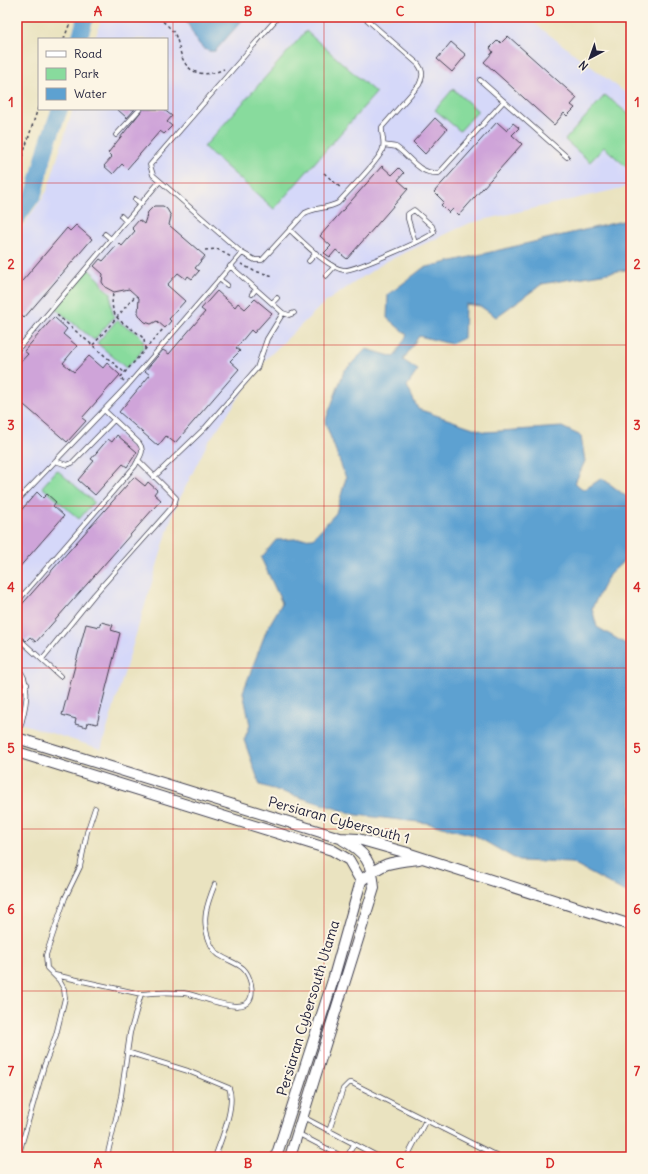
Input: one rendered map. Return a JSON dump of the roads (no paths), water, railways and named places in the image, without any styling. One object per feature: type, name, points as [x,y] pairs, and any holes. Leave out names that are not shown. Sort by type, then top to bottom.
[{"type":"street","name":"Persiaran Cybersouth 1","points":[[17,738],[340,838],[358,839],[404,852],[631,924]]},
{"type":"street","name":"Persiaran Cybersouth 1","points":[[17,752],[332,850],[349,860],[361,881]]},
{"type":"street","points":[[340,838],[356,847],[366,858],[373,871]]},
{"type":"street","points":[[361,881],[373,871],[388,862],[421,858]]},
{"type":"street","name":"Persiaran Cybersouth Utama","points":[[290,1157],[374,888],[373,871]]},
{"type":"street","name":"Persiaran Cybersouth Utama","points":[[276,1157],[332,980],[361,881]]},
{"type":"lane","points":[[278,17],[187,117],[150,165],[153,175],[242,252],[255,260],[262,260],[305,213],[313,208],[329,208],[338,203],[379,156],[384,145],[381,132],[382,127],[419,85],[423,77],[423,70],[418,64],[364,17]]},
{"type":"lane","points":[[480,80],[567,157]]},
{"type":"lane","points":[[384,145],[395,147],[422,170],[430,174],[439,173],[504,101]]},
{"type":"lane","points":[[116,135],[139,110]]},
{"type":"lane","points":[[17,350],[160,181]]},
{"type":"lane","points":[[135,199],[141,204]]},
{"type":"lane","points":[[290,230],[334,267],[344,270],[355,269],[415,243],[434,232],[432,226],[414,210],[408,214],[408,219],[415,243]]},
{"type":"lane","points":[[121,216],[126,221]]},
{"type":"lane","points":[[105,234],[111,239]]},
{"type":"lane","points":[[17,501],[128,385],[242,252]]},
{"type":"lane","points":[[309,261],[316,252]]},
{"type":"lane","points":[[230,266],[283,313],[289,315],[294,313]]},
{"type":"lane","points":[[326,276],[334,267]]},
{"type":"lane","points":[[220,279],[227,285]]},
{"type":"lane","points":[[252,294],[256,289]]},
{"type":"lane","points":[[272,303],[277,298]]},
{"type":"lane","points":[[154,477],[205,428],[257,368],[267,339],[283,313]]},
{"type":"lane","points":[[17,602],[135,466],[143,453],[142,447],[104,410]]},
{"type":"lane","points":[[55,461],[67,465],[72,463],[114,420]]},
{"type":"lane","points":[[42,659],[94,595],[174,505],[176,498],[138,460]]},
{"type":"lane","points":[[17,637],[60,676]]},
{"type":"lane","points":[[17,667],[26,678],[27,684],[23,715],[17,738]]},
{"type":"lane","points":[[17,695],[27,684]]},
{"type":"lane","points":[[18,1157],[44,1066],[56,1035],[63,1008],[64,989],[47,968],[46,955],[65,898],[80,867],[87,832],[95,808]]},
{"type":"lane","points":[[53,974],[141,994],[158,992],[186,994],[237,1007],[244,1005],[252,994],[248,972],[242,966],[213,950],[206,934],[204,916],[215,884]]},
{"type":"lane","points":[[106,1157],[121,1096],[130,1033],[141,994]]},
{"type":"lane","points":[[127,1052],[188,1071],[229,1088],[232,1094],[229,1111],[215,1157]]},
{"type":"lane","points":[[329,1131],[343,1089],[349,1083],[356,1084],[499,1157]]},
{"type":"lane","points":[[303,1117],[379,1157]]},
{"type":"lane","points":[[407,1157],[426,1120]]},
{"type":"lane","points":[[298,1133],[342,1157]]},
{"type":"lane","points":[[347,1157],[354,1144]]},
{"type":"water","points":[[183,17],[245,17],[215,51],[209,51],[204,49],[196,40]]},
{"type":"water","points":[[631,219],[631,269],[542,284],[496,317],[480,306],[465,304],[464,338],[451,344],[419,336],[403,360],[418,370],[407,386],[418,409],[485,432],[562,427],[581,436],[585,461],[575,483],[584,490],[602,478],[631,500],[631,554],[609,575],[592,608],[597,627],[631,647],[631,895],[571,863],[519,861],[474,835],[427,823],[357,815],[260,785],[244,740],[250,725],[243,692],[267,629],[282,603],[261,558],[276,540],[313,538],[336,513],[346,478],[325,422],[344,371],[366,349],[394,357],[407,335],[387,318],[388,295],[423,268]]},
{"type":"waterway","points":[[79,38],[86,17]]},
{"type":"waterway","points":[[17,218],[34,194],[47,145],[60,110]]}]
